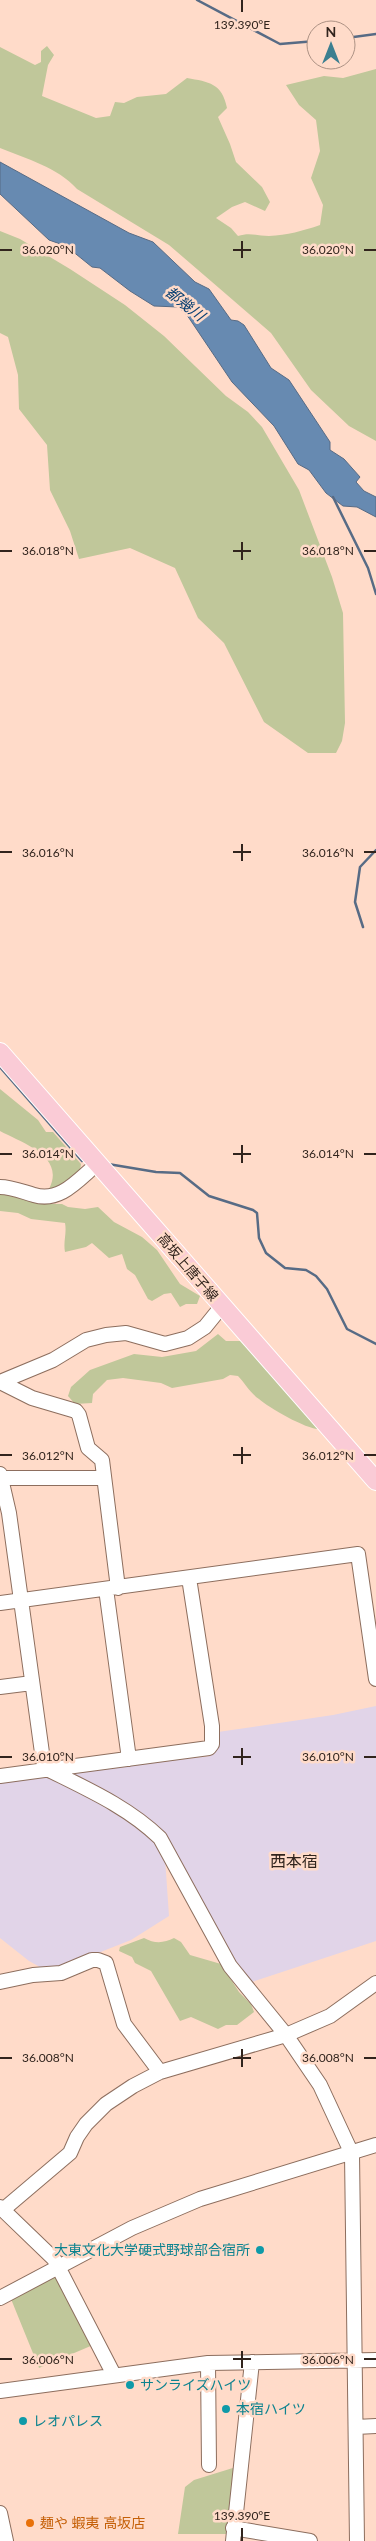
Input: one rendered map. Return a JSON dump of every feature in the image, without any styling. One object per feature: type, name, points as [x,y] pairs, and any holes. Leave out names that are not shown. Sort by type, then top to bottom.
[{"type":"main road","name":"高坂上唐子線","points":[[0,1052],[376,1481]]},
{"type":"street","points":[[0,1187],[11,1188],[43,1198],[53,1197],[63,1193],[97,1164]]},
{"type":"street","points":[[0,1382],[53,1360],[86,1340],[106,1335],[126,1333],[165,1344],[188,1338],[205,1328],[222,1306]]},
{"type":"street","points":[[0,1382],[32,1398],[76,1410],[84,1427],[88,1448],[102,1460],[112,1588],[129,1759]]},
{"type":"street","points":[[103,1478],[1,1476],[4,1514],[20,1600],[43,1760],[47,1770],[106,1798],[147,1825],[160,1838],[230,1966],[286,2036],[320,2085],[352,2154],[357,2541]]},
{"type":"street","points":[[0,1603],[189,1578],[264,1565],[358,1554],[376,1679]]},
{"type":"street","points":[[0,1776],[209,1748],[212,1744],[189,1578]]},
{"type":"street","points":[[0,1687],[32,1683]]},
{"type":"street","points":[[0,1982],[33,1975],[61,1973],[92,1960],[103,1961],[106,1963],[124,2024],[160,2072]]},
{"type":"street","points":[[114,2375],[54,2258],[2,2208],[70,2153],[77,2137],[86,2124],[106,2104],[160,2072],[286,2036],[330,2016],[376,1983]]},
{"type":"street","points":[[0,2298],[132,2228],[200,2199],[352,2154],[376,2145]]},
{"type":"street","points":[[0,2391],[208,2363],[376,2360]]},
{"type":"street","points":[[252,2362],[233,2535],[310,2541]]},
{"type":"street","points":[[208,2363],[209,2465]]},
{"type":"street","points":[[356,2426],[376,2426]]},
{"type":"street","points":[[0,2513],[6,2541]]},
{"type":"shaded area","points":[[376,1706],[376,1941],[252,1982],[239,1970],[169,1841],[69,1773],[210,1756],[214,1751],[218,1732],[333,1715]]},
{"type":"shaded area","points":[[47,1775],[116,1811],[153,1839],[165,1858],[169,1916],[131,1940],[60,1968],[40,1967],[29,1961],[0,1938],[0,1781]]},
{"type":"green space","points":[[47,46],[54,55],[48,65],[42,96],[96,118],[110,116],[115,102],[124,103],[137,97],[166,94],[187,78],[208,83],[218,89],[222,93],[227,108],[218,117],[236,162],[262,187],[270,202],[265,211],[245,202],[232,207],[216,218],[231,228],[238,236],[246,234],[282,235],[320,225],[323,205],[311,178],[320,151],[316,120],[299,105],[286,85],[324,76],[343,78],[376,69],[376,441],[349,426],[311,390],[271,333],[169,245],[77,189],[51,169],[0,148],[0,47],[35,65],[41,62],[41,51]]},
{"type":"green space","points":[[0,231],[20,239],[125,305],[164,336],[226,396],[248,412],[262,427],[299,490],[332,577],[343,613],[345,723],[342,741],[336,753],[308,753],[264,722],[224,643],[198,618],[175,568],[130,548],[79,559],[70,531],[50,490],[47,445],[19,409],[18,375],[8,337],[0,333]]},
{"type":"green space","points":[[0,1089],[38,1120],[46,1132],[53,1132],[81,1164],[80,1171],[54,1191],[49,1189],[53,1178],[52,1168],[47,1159],[30,1146],[0,1131]]},
{"type":"green space","points":[[0,1192],[41,1204],[62,1204],[68,1207],[85,1209],[98,1207],[114,1222],[142,1237],[157,1250],[180,1284],[200,1296],[197,1304],[186,1304],[180,1307],[171,1293],[164,1294],[152,1301],[148,1299],[135,1275],[127,1269],[122,1254],[109,1258],[92,1243],[86,1247],[65,1252],[65,1223],[31,1219],[18,1213],[0,1211]]},
{"type":"green space","points":[[218,1334],[226,1341],[243,1341],[321,1429],[315,1429],[299,1423],[271,1408],[253,1394],[238,1376],[230,1375],[223,1379],[172,1388],[161,1383],[123,1378],[107,1380],[93,1394],[92,1403],[75,1404],[68,1396],[71,1387],[90,1370],[134,1354],[162,1357],[196,1351]]},
{"type":"green space","points":[[144,1938],[159,1942],[174,1938],[181,1942],[190,1955],[221,1964],[239,1992],[251,2004],[254,2012],[237,2025],[226,2025],[218,2029],[191,2017],[180,2021],[151,1971],[135,1963],[132,1957],[119,1951],[120,1947]]},
{"type":"green space","points":[[56,2275],[93,2345],[39,2368],[11,2299]]},
{"type":"green space","points":[[236,2467],[227,2534],[178,2534],[185,2487],[194,2480]]},
{"type":"water","points":[[0,162],[129,233],[153,242],[195,282],[209,289],[231,320],[238,321],[244,325],[271,368],[289,380],[330,442],[330,450],[344,459],[360,477],[356,482],[364,491],[376,497],[376,517],[357,507],[343,506],[326,493],[309,470],[298,464],[274,426],[232,382],[189,318],[178,307],[154,306],[130,291],[100,268],[92,267],[66,246],[49,240],[0,194]]},
{"type":"waterway","points":[[197,0],[280,44],[306,42]]},
{"type":"waterway","points":[[356,37],[376,34]]},
{"type":"waterway","name":"都幾川","points":[[333,497],[368,568],[376,594]]},
{"type":"waterway","name":"都幾川","points":[[363,927],[355,902],[360,867],[376,850]]},
{"type":"waterway","points":[[0,1067],[82,1161]]},
{"type":"waterway","points":[[108,1164],[156,1172],[180,1173],[209,1196],[253,1210],[257,1213],[259,1238],[266,1253],[285,1268],[306,1270],[316,1276],[327,1289],[347,1329],[376,1344]]},
{"type":"place","name":"大東文化大学硬式野球部合宿所","points":[[260,2250]]},
{"type":"place","name":"サンライズハイツ","points":[[130,2385]]},
{"type":"place","name":"本宿ハイツ","points":[[226,2409]]},
{"type":"place","name":"レオパレス","points":[[23,2421]]},
{"type":"place","name":"麺や 蝦夷 高坂店","points":[[30,2523]]},
{"type":"district","name":"西本宿","points":[[294,1861]]}]
